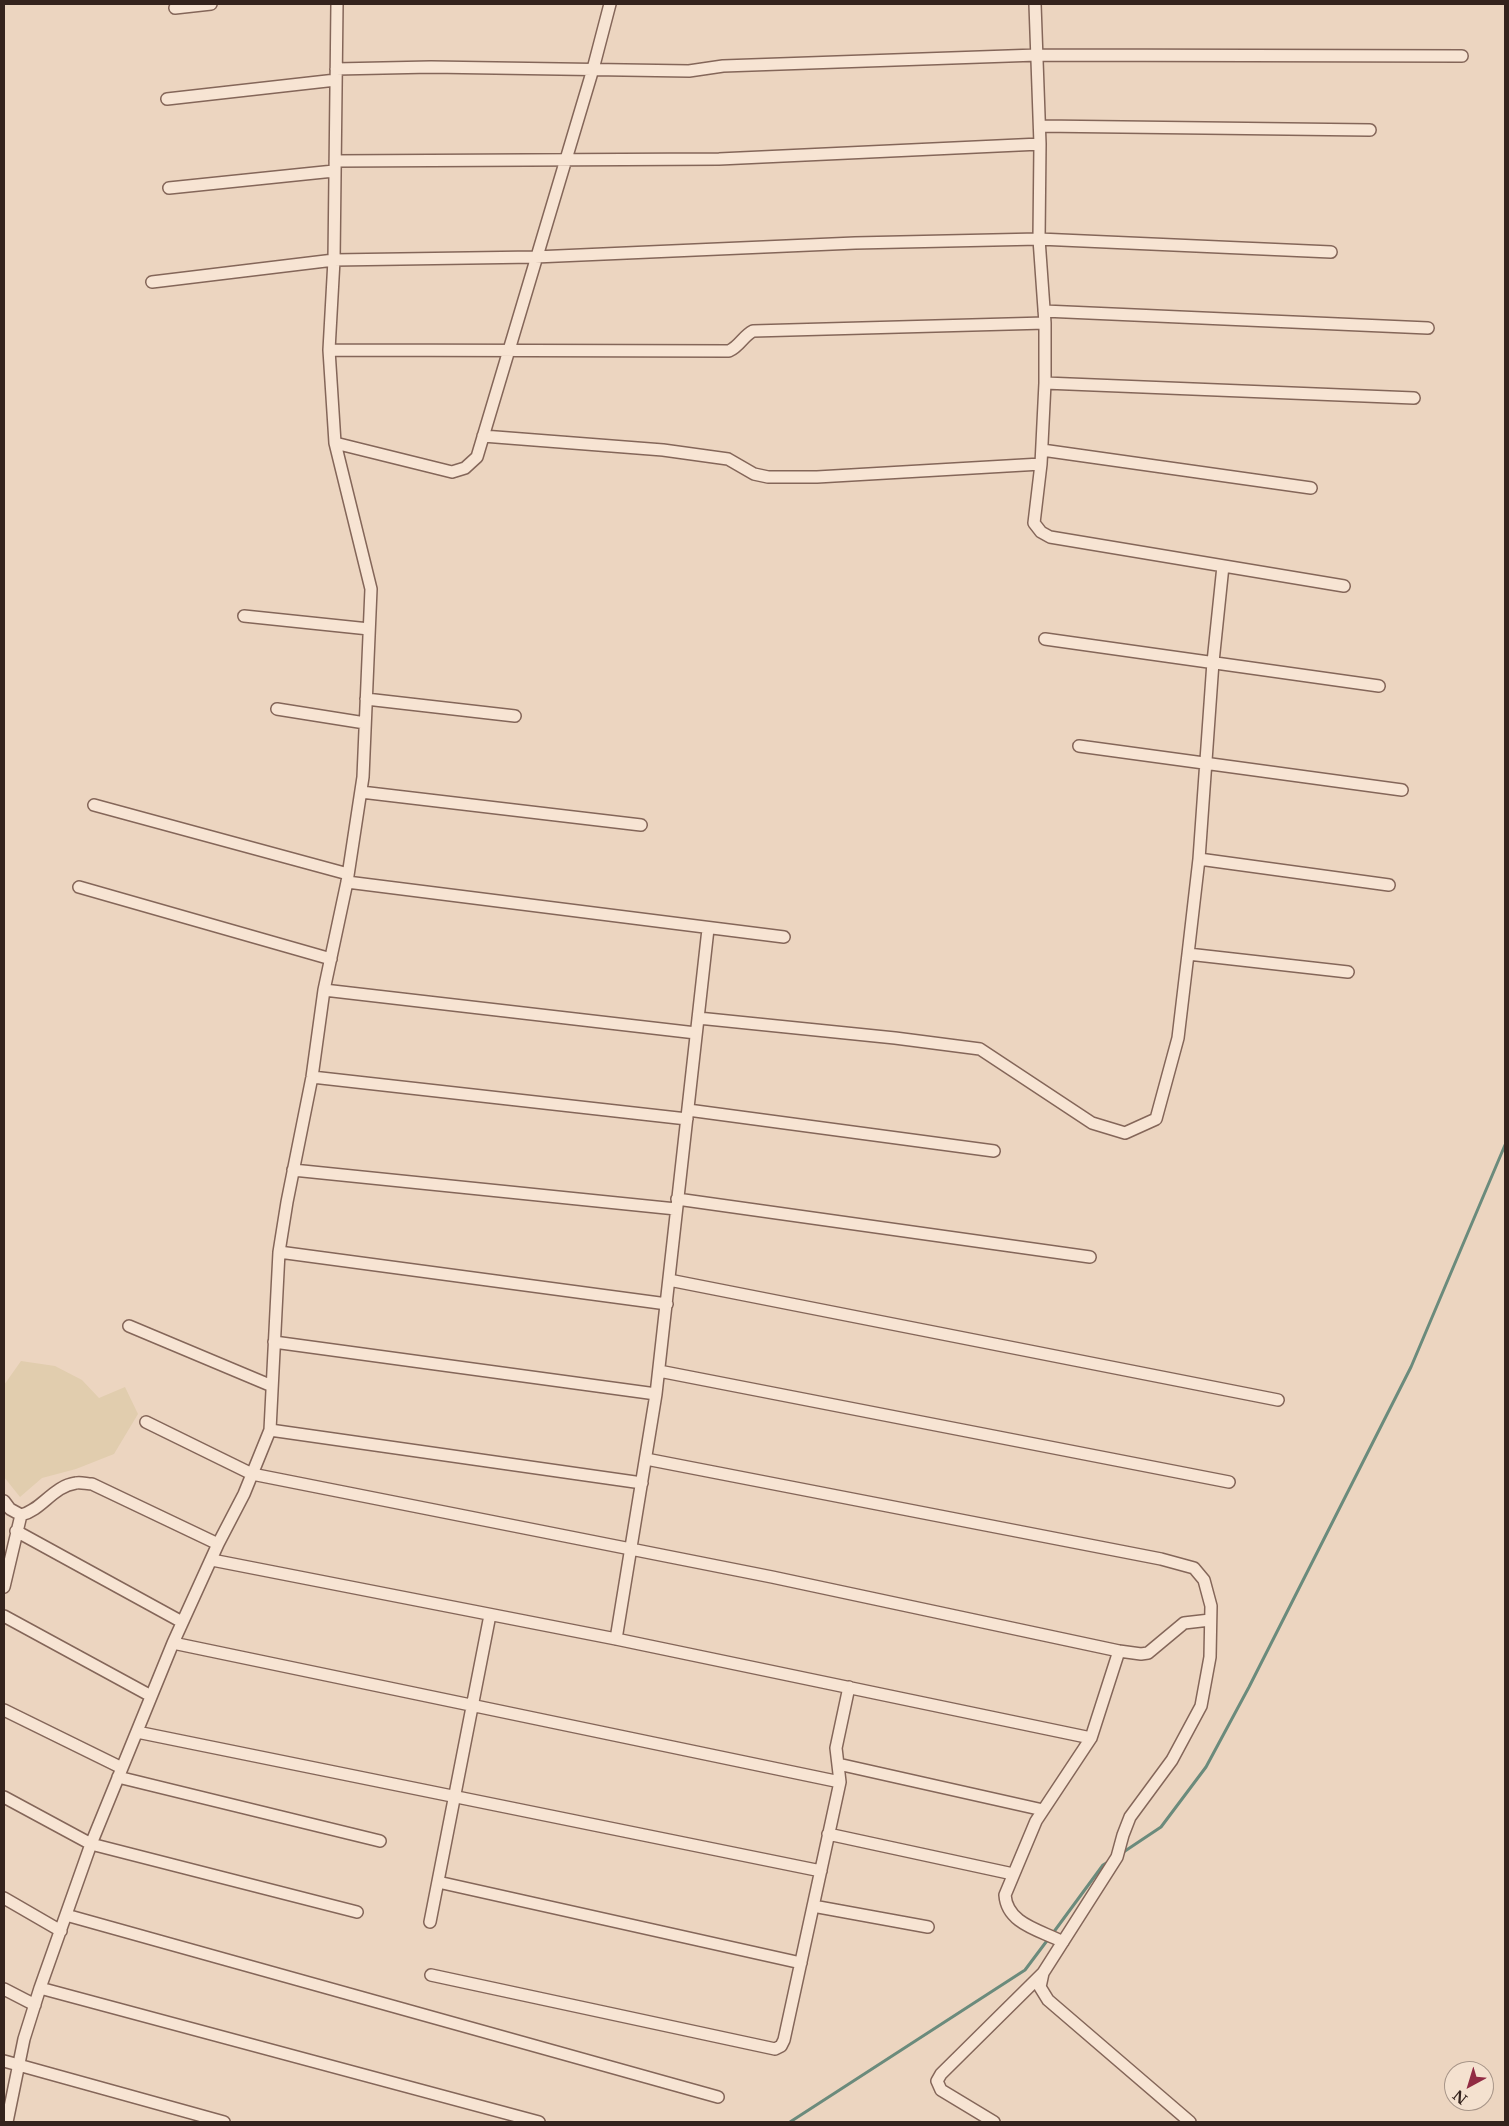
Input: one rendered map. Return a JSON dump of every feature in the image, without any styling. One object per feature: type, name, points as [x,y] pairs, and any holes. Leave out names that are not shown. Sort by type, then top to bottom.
[{"type":"street","points":[[175,8],[211,4]]},
{"type":"street","points":[[7,2122],[17,2066],[40,1988],[91,1844],[182,1622],[252,1474],[270,1430],[279,1252],[312,1077],[324,990],[347,878],[361,792],[365,723],[371,590],[335,443],[329,350],[334,260],[337,4]]},
{"type":"street","points":[[335,443],[452,472],[465,468],[477,457],[535,257],[593,69],[610,4]]},
{"type":"street","points":[[1035,4],[1040,126],[1039,239],[1045,317],[1045,383],[1042,464],[1034,523],[1041,532],[1050,537],[1344,586]]},
{"type":"street","points":[[167,100],[336,74],[431,67],[689,71],[723,66],[1037,55],[1462,56]]},
{"type":"street","points":[[1040,126],[1370,130]]},
{"type":"street","points":[[169,188],[335,166],[565,159],[719,159],[1040,144]]},
{"type":"street","points":[[152,282],[334,260],[535,257],[855,244],[1039,239],[1331,252]]},
{"type":"street","points":[[329,350],[729,351],[735,348],[746,334],[753,331],[1045,317],[1428,328]]},
{"type":"street","points":[[1045,383],[1173,390],[1291,392],[1414,398]]},
{"type":"street","points":[[483,436],[663,450],[728,459],[754,474],[768,477],[817,477],[1042,464]]},
{"type":"street","points":[[1042,450],[1311,488]]},
{"type":"street","points":[[698,1018],[895,1038],[980,1049],[1092,1123],[1125,1133],[1156,1119],[1178,1038],[1199,859],[1212,662],[1223,566]]},
{"type":"street","points":[[244,616],[369,629]]},
{"type":"street","points":[[1044,639],[1379,686]]},
{"type":"street","points":[[366,699],[515,716]]},
{"type":"street","points":[[277,709],[365,723]]},
{"type":"street","points":[[1079,746],[1402,790]]},
{"type":"street","points":[[361,792],[641,825]]},
{"type":"street","points":[[94,805],[347,878],[708,929],[784,937]]},
{"type":"street","points":[[1199,859],[1389,885]]},
{"type":"street","points":[[79,887],[331,959]]},
{"type":"street","points":[[616,1639],[659,1371],[708,929]]},
{"type":"street","points":[[1188,954],[1348,972]]},
{"type":"street","points":[[324,990],[696,1033]]},
{"type":"street","points":[[312,1077],[688,1114],[994,1151]]},
{"type":"street","points":[[293,1170],[677,1204],[1090,1257]]},
{"type":"street","points":[[279,1252],[667,1304]]},
{"type":"street","points":[[670,1280],[1278,1400]]},
{"type":"street","points":[[129,1326],[272,1386]]},
{"type":"street","points":[[274,1342],[656,1394]]},
{"type":"street","points":[[659,1371],[1229,1482]]},
{"type":"street","points":[[146,1422],[252,1474],[772,1577],[1119,1651],[1141,1654],[1148,1652],[1184,1623],[1210,1620]]},
{"type":"street","points":[[270,1430],[642,1483]]},
{"type":"street","points":[[646,1459],[1183,1564],[1194,1568],[1204,1580],[1210,1606],[1210,1657],[1201,1706],[1172,1760],[1130,1817],[1117,1857],[1043,1973],[942,2074],[937,2082],[941,2090],[994,2122]]},
{"type":"street","points":[[4,1501],[10,1509],[20,1515],[29,1513],[59,1488],[76,1483],[92,1484],[218,1544]]},
{"type":"street","points":[[4,1587],[20,1515]]},
{"type":"street","points":[[16,1531],[182,1622]]},
{"type":"street","points":[[212,1560],[616,1639],[1091,1738]]},
{"type":"street","points":[[430,1922],[490,1615]]},
{"type":"street","points":[[4,1616],[151,1696]]},
{"type":"street","points":[[173,1643],[472,1707],[840,1782]]},
{"type":"street","points":[[1063,1942],[1024,1924],[1014,1917],[1006,1906],[1005,1894],[1030,1833],[1091,1738],[1119,1651]]},
{"type":"street","points":[[431,1974],[775,2049],[781,2046],[801,1964],[840,1782],[836,1748],[849,1688]]},
{"type":"street","points":[[4,1710],[120,1773],[380,1841]]},
{"type":"street","points":[[137,1732],[820,1871]]},
{"type":"street","points":[[838,1764],[1044,1810]]},
{"type":"street","points":[[4,1797],[91,1844],[357,1912]]},
{"type":"street","points":[[828,1834],[1013,1874]]},
{"type":"street","points":[[438,1882],[801,1964]]},
{"type":"street","points":[[4,1898],[61,1930]]},
{"type":"street","points":[[813,1906],[928,1927]]},
{"type":"street","points":[[66,1916],[718,2097]]},
{"type":"street","points":[[1043,1973],[1040,1987],[1048,2000],[1190,2122]]},
{"type":"street","points":[[40,1988],[539,2122]]},
{"type":"street","points":[[4,1989],[35,2005]]},
{"type":"street","points":[[4,2061],[224,2122]]},
{"type":"shaded area","points":[[21,1361],[55,1366],[82,1380],[99,1398],[125,1387],[138,1414],[114,1454],[76,1469],[42,1478],[20,1497],[4,1477],[4,1385]]},
{"type":"waterway","points":[[1122,1853],[1161,1827],[1206,1767],[1249,1687],[1411,1367],[1505,1145]]},
{"type":"waterway","points":[[1053,1933],[1103,1865],[1108,1862]]},
{"type":"waterway","points":[[790,2122],[1025,1970],[1049,1938]]}]
